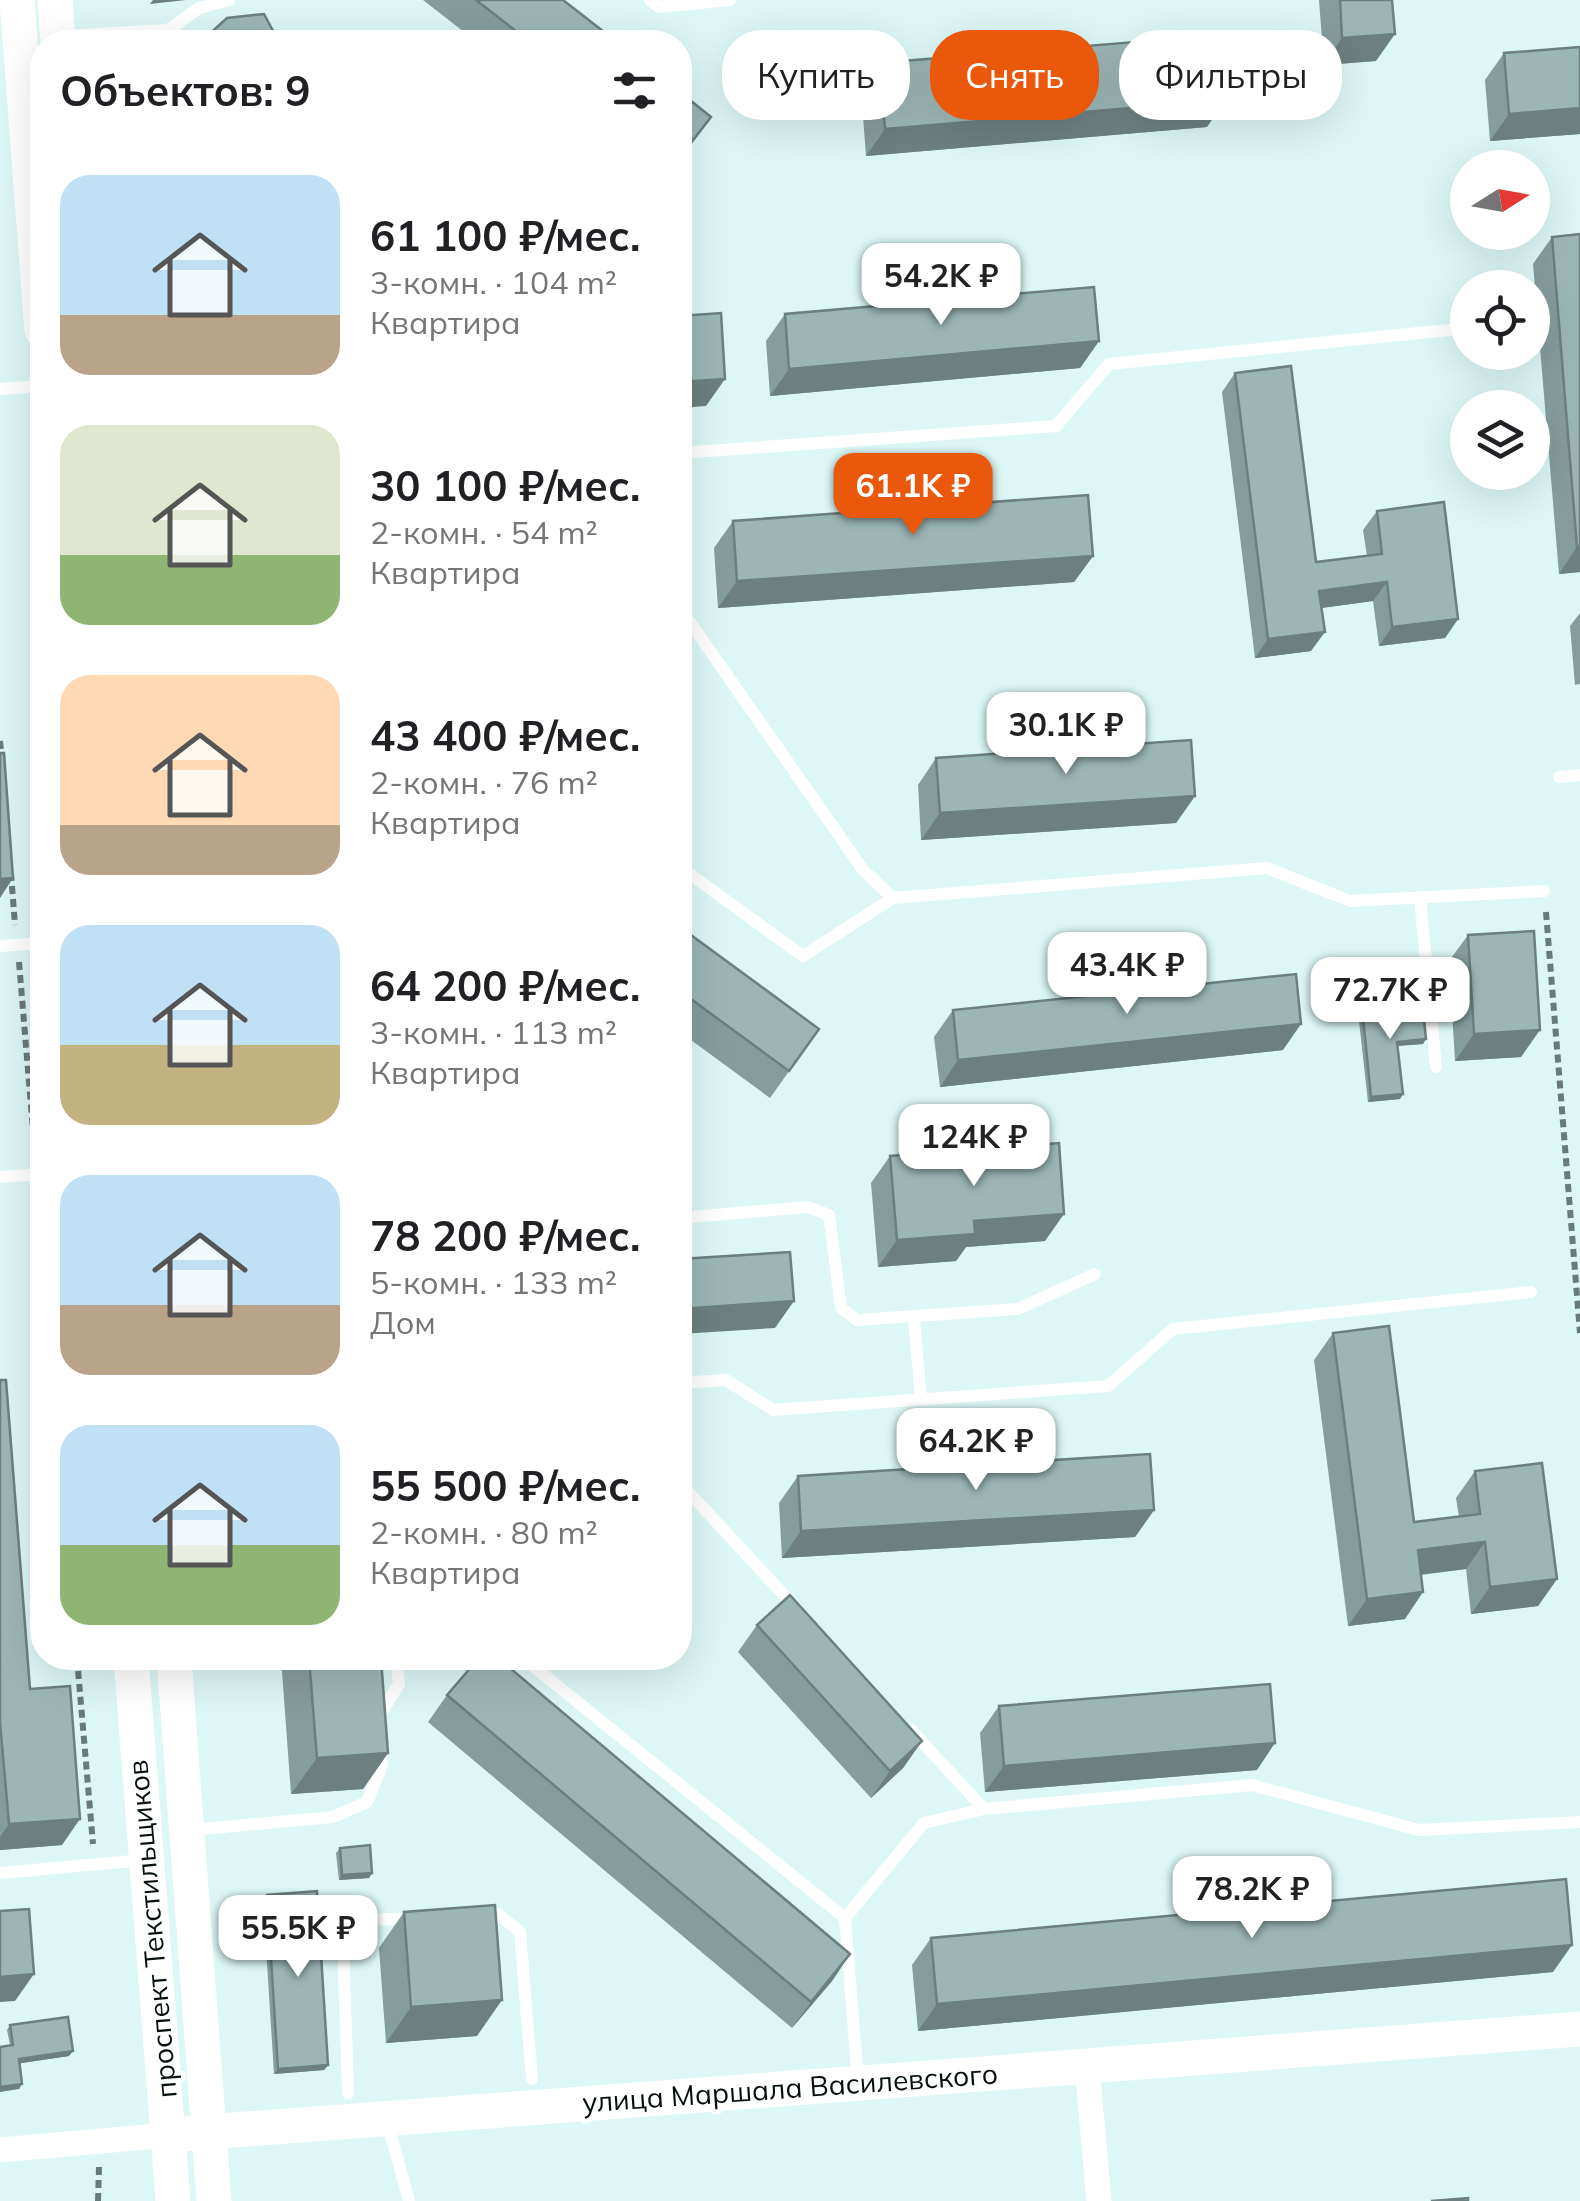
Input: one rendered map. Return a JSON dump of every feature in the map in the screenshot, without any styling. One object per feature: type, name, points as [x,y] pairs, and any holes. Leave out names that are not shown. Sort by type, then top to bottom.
[{"type":"main road","points":[[17,0],[30,172]]},
{"type":"main road","points":[[55,0],[57,30]]},
{"type":"main road","name":"проспект Текстильщиков","points":[[132,1670],[173,2201]]},
{"type":"main road","name":"проспект Текстильщиков","points":[[175,1670],[214,2201]]},
{"type":"main road","name":"улица Маршала Василевского","points":[[168,2135],[1580,2029]]},
{"type":"street","points":[[1088,2066],[1098,2201]]},
{"type":"street","name":"улица Маршала Василевского","points":[[0,2150],[168,2135]]},
{"type":"lane","points":[[168,30],[199,8],[229,0]]},
{"type":"lane","points":[[650,0],[659,6],[730,0]]},
{"type":"lane","points":[[692,452],[1056,426],[1109,364],[1449,330]]},
{"type":"lane","points":[[0,389],[30,387]]},
{"type":"lane","points":[[692,625],[864,871],[892,898]]},
{"type":"lane","points":[[1559,777],[1580,775]]},
{"type":"lane","points":[[692,876],[803,956],[892,898],[1267,868],[1350,901],[1544,890]]},
{"type":"lane","points":[[1420,897],[1436,1067]]},
{"type":"lane","points":[[0,946],[30,944]]},
{"type":"lane","points":[[0,1177],[30,1175]]},
{"type":"lane","points":[[692,1217],[808,1208],[829,1216],[841,1308],[857,1320],[1018,1309],[1094,1274]]},
{"type":"lane","points":[[692,1382],[726,1380],[772,1410],[1108,1386],[1174,1329],[1530,1292]]},
{"type":"lane","points":[[914,1318],[921,1399]]},
{"type":"lane","points":[[692,1497],[812,1625]]},
{"type":"lane","points":[[185,1830],[333,1817],[367,1802],[382,1765],[380,1713],[399,1684],[397,1670]]},
{"type":"lane","points":[[538,1670],[845,1918]]},
{"type":"lane","points":[[905,1724],[984,1809]]},
{"type":"lane","points":[[858,2082],[845,1918],[924,1823],[984,1809],[1252,1785],[1419,1830],[1580,1822]]},
{"type":"lane","points":[[0,1873],[146,1860]]},
{"type":"lane","points":[[460,1916],[498,1914],[520,1932],[532,2080]]},
{"type":"lane","points":[[348,2093],[344,1938],[366,1920],[441,1916]]},
{"type":"lane","points":[[386,2118],[408,2201]]},
{"type":"path","points":[[0,742],[3,778]]},
{"type":"path","points":[[11,871],[30,1074]]},
{"type":"path","points":[[1544,890],[1580,1333]]},
{"type":"path","points":[[78,1670],[94,1865]]},
{"type":"building","points":[[476,0],[563,0],[602,30],[515,30]]},
{"type":"building","points":[[1340,0],[1392,0],[1395,34],[1342,38]]},
{"type":"building","points":[[264,14],[273,30],[214,30],[227,18]]},
{"type":"building","points":[[1119,43],[1119,109],[1099,111],[1099,45]]},
{"type":"building","points":[[1580,47],[1580,108],[1509,114],[1504,53]]},
{"type":"building","points":[[930,59],[930,120],[991,120],[885,129],[884,120],[910,120],[910,60]]},
{"type":"building","points":[[692,102],[711,117],[692,142]]},
{"type":"building","points":[[1580,234],[1580,547],[1577,547],[1552,237]]},
{"type":"building","points":[[1094,287],[1099,341],[789,369],[785,314]]},
{"type":"building","points":[[721,313],[725,379],[692,381],[692,315]]},
{"type":"building","points":[[1291,366],[1316,562],[1382,554],[1377,511],[1444,502],[1458,619],[1392,627],[1387,582],[1319,591],[1325,632],[1268,639],[1235,373]]},
{"type":"building","points":[[1088,495],[1093,556],[737,581],[733,521]]},
{"type":"building","points":[[1191,740],[1195,796],[940,813],[936,758]]},
{"type":"building","points":[[0,753],[4,753],[13,878],[0,879]]},
{"type":"building","points":[[1534,931],[1540,1030],[1474,1034],[1468,935]]},
{"type":"building","points":[[692,936],[819,1029],[789,1071],[692,1000]]},
{"type":"building","points":[[1296,974],[1301,1024],[958,1060],[953,1010]]},
{"type":"building","points":[[1422,1000],[1426,1039],[1397,1042],[1403,1094],[1371,1097],[1362,1007]]},
{"type":"building","points":[[1059,1143],[1064,1214],[974,1221],[975,1234],[897,1240],[890,1156]]},
{"type":"building","points":[[790,1252],[794,1301],[692,1308],[692,1258]]},
{"type":"building","points":[[1389,1326],[1414,1522],[1480,1514],[1475,1471],[1542,1463],[1557,1579],[1490,1587],[1485,1542],[1418,1550],[1423,1592],[1367,1599],[1333,1333]]},
{"type":"building","points":[[0,1380],[6,1380],[30,1689],[70,1686],[80,1819],[9,1824],[0,1722]]},
{"type":"building","points":[[1150,1454],[1154,1510],[801,1531],[798,1476]]},
{"type":"building","points":[[790,1595],[922,1741],[890,1771],[757,1625]]},
{"type":"building","points":[[310,1670],[382,1670],[388,1753],[317,1758]]},
{"type":"building","points":[[469,1670],[512,1670],[850,1954],[811,2002],[447,1695]]},
{"type":"building","points":[[1270,1684],[1275,1743],[1004,1766],[999,1706]]},
{"type":"building","points":[[370,1845],[372,1873],[342,1875],[340,1848]]},
{"type":"building","points":[[1566,1879],[1572,1945],[937,2004],[931,1938]]},
{"type":"building","points":[[317,1891],[328,2065],[278,2069],[267,1895]]},
{"type":"building","points":[[495,1905],[502,2000],[411,2007],[404,1912]]},
{"type":"building","points":[[29,1909],[34,1974],[0,1977],[0,1911]]},
{"type":"building","points":[[68,2017],[73,2051],[19,2059],[22,2084],[0,2087],[0,2047],[13,2045],[10,2025]]}]
